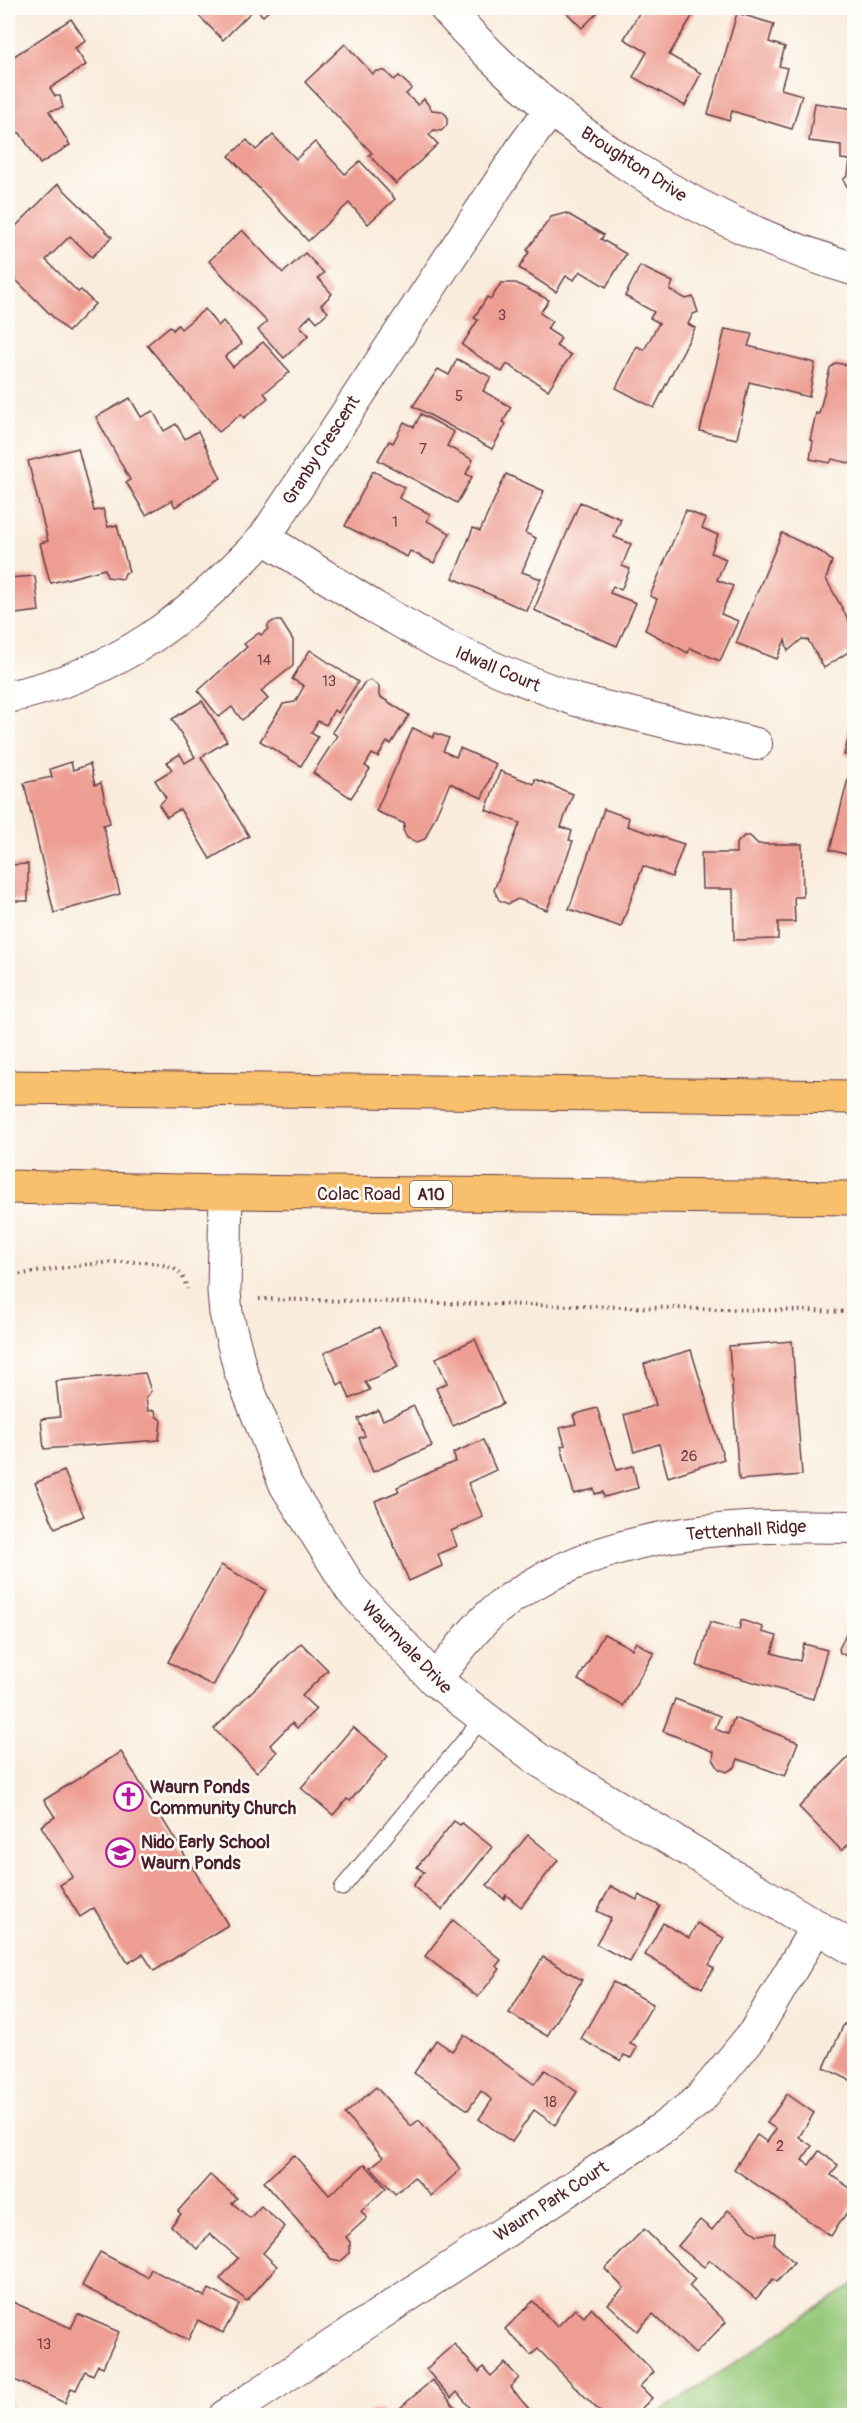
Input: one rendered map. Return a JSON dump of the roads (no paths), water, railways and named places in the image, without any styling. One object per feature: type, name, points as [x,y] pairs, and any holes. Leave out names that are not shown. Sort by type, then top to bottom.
[{"type":"highway","points":[[8,1087],[855,1097]]},
{"type":"highway","name":"Colac Road","points":[[8,1187],[226,1192],[855,1198]]},
{"type":"street","name":"Broughton Drive","points":[[446,8],[496,62],[552,108],[629,165],[696,204],[802,253],[855,269]]},
{"type":"street","name":"Granby Crescent","points":[[8,697],[37,691],[99,668],[144,643],[178,620],[215,589],[264,538],[525,144],[552,108]]},
{"type":"street","name":"Idwall Court","points":[[264,538],[374,607],[442,645],[503,672],[576,700],[756,744]]},
{"type":"street","name":"Waurnvale Drive","points":[[226,1192],[224,1292],[226,1313],[241,1372],[286,1485],[351,1588],[435,1680],[482,1719],[539,1760],[855,1949]]},
{"type":"street","name":"Tettenhall Ridge","points":[[435,1680],[493,1612],[535,1583],[588,1558],[636,1543],[699,1530],[787,1525],[855,1527]]},
{"type":"street","name":"Waurn Park Court","points":[[225,2415],[664,2127],[699,2100],[754,2033],[817,1926]]},
{"type":"lane","points":[[342,1888],[482,1719]]},
{"type":"place","name":"Waurn Ponds Community Church","points":[[129,1797]]},
{"type":"place","name":"Nido Early School Waurn Ponds","points":[[120,1852]]}]
